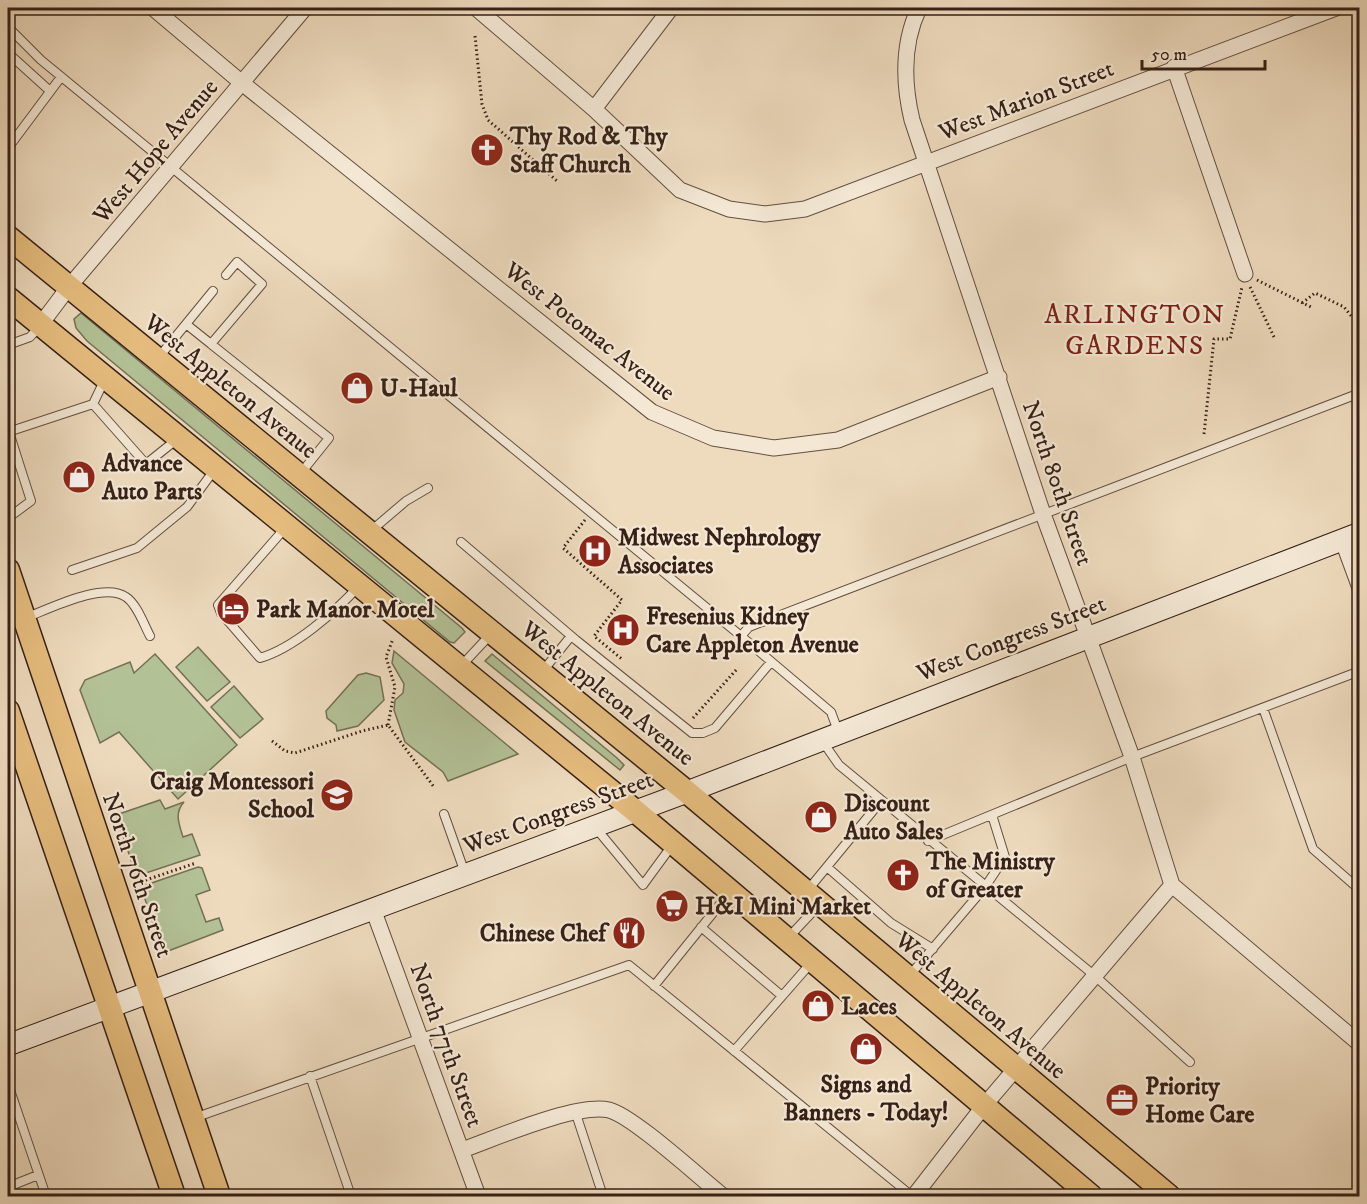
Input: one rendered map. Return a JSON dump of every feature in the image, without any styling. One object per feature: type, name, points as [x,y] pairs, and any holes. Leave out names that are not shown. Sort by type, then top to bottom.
[{"type":"main road","name":"West Appleton Avenue","points":[[8,237],[687,792],[1169,1197]]},
{"type":"main road","points":[[8,298],[634,810],[1082,1192]]},
{"type":"main road","name":"North 76th Street","points":[[8,570],[219,1197]]},
{"type":"main road","points":[[8,711],[174,1197]]},
{"type":"street","points":[[153,8],[242,83]]},
{"type":"street","name":"West Hope Avenue","points":[[41,324],[68,288],[305,8]]},
{"type":"street","name":"West Marion Street","points":[[476,8],[594,110],[680,190],[729,210],[765,214],[805,209],[1174,67],[1336,8]]},
{"type":"street","points":[[594,110],[671,8]]},
{"type":"street","name":"North 80th Street","points":[[919,8],[906,50],[905,88],[926,164],[1043,514],[1132,757],[1172,885]]},
{"type":"street","points":[[1174,67],[1245,274]]},
{"type":"street","name":"West Potomac Avenue","points":[[242,83],[652,412],[713,438],[774,448],[838,440],[999,377]]},
{"type":"street","points":[[1351,536],[1359,588]]},
{"type":"street","name":"West Congress Street","points":[[8,1045],[687,792],[1351,536]]},
{"type":"street","points":[[913,1197],[983,1107],[1172,885],[1359,1044]]},
{"type":"street","name":"North 77th Street","points":[[373,909],[478,1197]]},
{"type":"street","points":[[462,1150],[575,1111],[609,1110],[627,1120],[723,1197]]},
{"type":"lane","points":[[8,27],[23,44],[61,77],[172,166],[831,712],[830,735],[838,764],[928,841],[1095,976],[1190,1062]]},
{"type":"lane","points":[[8,53],[50,92]]},
{"type":"lane","points":[[8,148],[61,77]]},
{"type":"lane","points":[[211,344],[262,284],[237,262],[226,275]]},
{"type":"lane","points":[[157,360],[213,291]]},
{"type":"lane","points":[[8,345],[30,337],[41,324]]},
{"type":"lane","points":[[186,324],[329,438],[299,476]]},
{"type":"lane","points":[[8,518],[31,501],[8,432],[93,404],[106,377]]},
{"type":"lane","points":[[741,636],[749,627],[1359,393]]},
{"type":"lane","points":[[93,404],[146,464],[166,450],[179,437]]},
{"type":"lane","points":[[72,570],[137,548],[187,507],[216,468]]},
{"type":"lane","points":[[369,533],[392,511],[428,488]]},
{"type":"lane","points":[[287,526],[218,605],[221,613],[261,658],[275,654],[338,609],[359,585]]},
{"type":"lane","points":[[461,542],[571,636],[692,733],[703,733],[715,728],[771,662]]},
{"type":"lane","points":[[24,618],[98,592],[113,591],[128,597],[150,636]]},
{"type":"lane","points":[[460,668],[492,633]]},
{"type":"lane","points":[[541,673],[571,636]]},
{"type":"lane","points":[[928,841],[1132,757],[1359,671]]},
{"type":"lane","points":[[1263,708],[1313,849],[1359,890]]},
{"type":"lane","points":[[787,940],[813,898],[827,867],[881,801]]},
{"type":"lane","points":[[444,814],[465,874]]},
{"type":"lane","points":[[908,978],[985,887],[1005,858],[992,815]]},
{"type":"lane","points":[[594,826],[643,885],[674,844]]},
{"type":"lane","points":[[827,867],[891,923],[933,949]]},
{"type":"lane","points":[[654,986],[730,892]]},
{"type":"lane","points":[[701,927],[782,996]]},
{"type":"lane","points":[[734,1051],[812,962]]},
{"type":"lane","points":[[192,1118],[629,965],[913,1197]]},
{"type":"lane","points":[[310,1077],[351,1197]]},
{"type":"lane","points":[[8,1084],[46,1197]]},
{"type":"lane","points":[[575,1111],[603,1197]]},
{"type":"lane","points":[[8,1187],[38,1175]]},
{"type":"path","points":[[476,36],[482,104],[488,120],[558,181]]},
{"type":"path","points":[[1245,274],[1311,307]]},
{"type":"path","points":[[1245,274],[1275,339]]},
{"type":"path","points":[[1204,434],[1214,339],[1230,339],[1245,274]]},
{"type":"path","points":[[1302,303],[1315,293],[1344,307],[1359,327]]},
{"type":"path","points":[[591,512],[562,548],[622,600],[594,636],[630,666]]},
{"type":"path","points":[[393,639],[386,657],[395,687],[388,726],[434,787]]},
{"type":"path","points":[[684,711],[693,719],[737,669]]},
{"type":"path","points":[[272,741],[285,751],[295,753],[362,731],[388,726]]},
{"type":"path","points":[[137,884],[196,863]]},
{"type":"green space","points":[[81,313],[465,632],[454,643],[450,642],[87,341],[76,328],[74,319]]},
{"type":"green space","points":[[198,647],[230,682],[207,701],[176,667]]},
{"type":"green space","points":[[394,651],[518,754],[448,781],[443,772],[405,742],[394,710],[395,700],[403,693],[404,684],[392,663]]},
{"type":"green space","points":[[155,654],[237,745],[178,799],[119,732],[100,743],[80,690],[85,680],[130,662],[134,673]]},
{"type":"green space","points":[[492,654],[617,758],[624,765],[620,770],[485,661]]},
{"type":"green space","points":[[366,673],[380,677],[384,700],[358,726],[337,731],[336,725],[327,718],[326,711],[358,675]]},
{"type":"green space","points":[[234,686],[263,719],[240,738],[211,707]]},
{"type":"green space","points":[[160,800],[165,809],[184,802],[178,814],[180,828],[183,837],[192,834],[200,855],[140,875],[135,872],[116,815]]},
{"type":"green space","points":[[198,867],[202,868],[210,890],[196,895],[206,922],[219,918],[223,930],[163,953],[142,890],[146,885]]},
{"type":"place","name":"Thy Rod & Thy Staff Church","points":[[487,150]]},
{"type":"place","name":"U-Haul","points":[[357,388]]},
{"type":"place","name":"Advance Auto Parts","points":[[79,477]]},
{"type":"place","name":"Midwest Nephrology Associates","points":[[595,551]]},
{"type":"place","name":"Park Manor Motel","points":[[233,609]]},
{"type":"place","name":"Fresenius Kidney Care Appleton Avenue","points":[[623,630]]},
{"type":"place","name":"Craig Montessori School","points":[[337,795]]},
{"type":"place","name":"Discount Auto Sales","points":[[821,817]]},
{"type":"place","name":"The Ministry of Greater","points":[[903,875]]},
{"type":"place","name":"H&I Mini Market","points":[[672,906]]},
{"type":"place","name":"Chinese Chef","points":[[629,933]]},
{"type":"place","name":"Laces","points":[[818,1006]]},
{"type":"place","name":"Signs and Banners - Today!","points":[[866,1049]]},
{"type":"place","name":"Priority Home Care","points":[[1122,1100]]},
{"type":"district","name":"ARLINGTON GARDENS","points":[[1135,330]]}]
